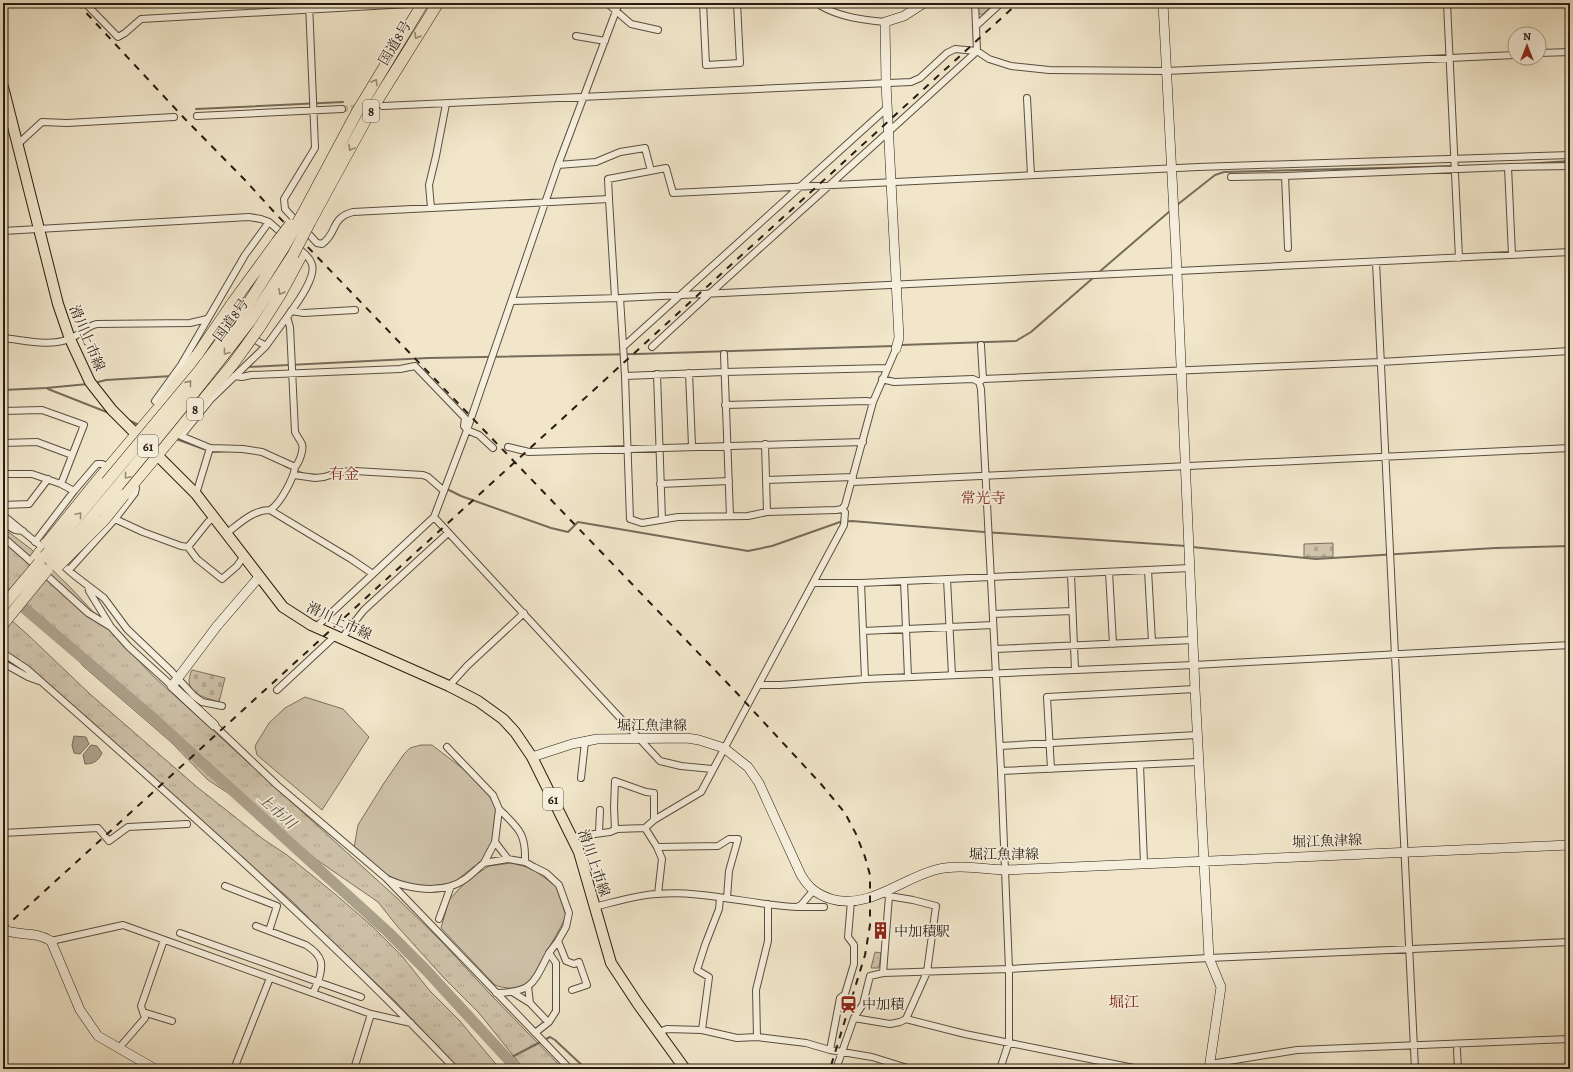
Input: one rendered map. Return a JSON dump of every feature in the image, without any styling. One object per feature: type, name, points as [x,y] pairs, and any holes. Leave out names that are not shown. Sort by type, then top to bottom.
[{"type":"highway","name":"国道8号","points":[[245,318],[296,256],[313,194],[357,112],[423,3]]},
{"type":"highway","name":"国道8号","points":[[307,218],[324,198],[370,112],[438,3]]},
{"type":"highway","name":"8","points":[[3,624],[20,602],[45,560],[97,481],[161,405],[231,305],[281,245],[307,218]]},
{"type":"highway","name":"国道8号","points":[[45,560],[143,457],[209,375],[245,318],[281,245]]},
{"type":"highway","name":"8","points":[[3,606],[45,560],[104,520],[157,454],[184,427],[260,328],[280,294],[296,256]]},
{"type":"main road","name":"滑川上市線","points":[[3,87],[58,304],[70,339],[90,382],[112,410],[196,494],[215,516],[259,577],[283,607],[294,616],[315,628],[478,700],[491,709],[515,732],[532,758],[579,852],[611,963],[638,1004],[685,1069]]},
{"type":"street","points":[[85,3],[118,37],[141,19],[409,4]]},
{"type":"street","points":[[309,3],[315,148],[284,199],[285,209],[317,243],[322,244],[329,239],[338,220],[344,215],[352,212],[609,199]]},
{"type":"street","points":[[607,3],[631,24],[658,30]]},
{"type":"street","points":[[315,628],[434,517],[467,430],[558,165],[619,3]]},
{"type":"street","points":[[703,3],[706,65],[740,62],[737,3]]},
{"type":"street","points":[[821,3],[822,6],[831,12],[865,21],[885,22],[904,16],[924,3]]},
{"type":"street","points":[[652,347],[830,184],[888,134],[976,51],[975,3]]},
{"type":"street","points":[[976,26],[1001,3]]},
{"type":"street","points":[[1163,3],[1186,467],[1198,762],[1209,958],[1222,987],[1209,1066],[1297,1050],[1570,1039]]},
{"type":"street","points":[[1447,3],[1459,258]]},
{"type":"street","points":[[885,22],[888,134],[890,181],[895,286],[898,338],[896,349],[873,402],[845,505],[842,509],[836,510],[767,512],[748,516],[678,517],[642,523],[630,519],[625,376],[608,179],[666,168],[673,193],[830,184],[890,181],[1031,175],[1172,168],[1570,155]]},
{"type":"street","points":[[576,36],[605,41]]},
{"type":"street","points":[[384,106],[911,82],[920,78],[947,53],[955,49],[976,51],[989,59],[1011,66],[1049,70],[1166,71],[1507,54]]},
{"type":"street","points":[[1547,53],[1570,52]]},
{"type":"street","points":[[1027,98],[1031,175]]},
{"type":"street","points":[[431,208],[429,184],[446,104]]},
{"type":"street","points":[[623,347],[887,108]]},
{"type":"street","points":[[196,116],[342,109]]},
{"type":"street","points":[[18,144],[42,122],[67,123],[174,117]]},
{"type":"street","points":[[558,165],[596,162],[620,152],[645,148],[651,171]]},
{"type":"street","points":[[1262,165],[1262,176]]},
{"type":"street","points":[[1231,177],[1570,166]]},
{"type":"street","points":[[1508,167],[1512,255]]},
{"type":"street","points":[[1284,176],[1288,248]]},
{"type":"street","points":[[3,231],[249,217],[269,222],[312,262],[314,270],[309,282],[292,311],[266,346],[184,427],[181,436],[210,448],[243,449],[262,452],[295,467]]},
{"type":"street","points":[[161,405],[155,401],[181,365],[245,255],[269,222]]},
{"type":"street","points":[[512,301],[895,286],[1570,252]]},
{"type":"street","points":[[1376,262],[1415,1069]]},
{"type":"street","points":[[292,311],[304,313],[355,310]]},
{"type":"street","points":[[211,312],[226,324],[266,346]]},
{"type":"street","points":[[270,510],[280,502],[294,475],[302,445],[295,432],[290,327],[287,317]]},
{"type":"street","points":[[3,338],[49,343],[70,339],[92,325],[97,324],[190,323],[207,319]]},
{"type":"street","points":[[981,345],[981,389],[992,577],[1009,969],[1009,1042],[1000,1069]]},
{"type":"street","points":[[882,379],[894,382],[981,380],[1380,362],[1570,351]]},
{"type":"street","points":[[724,354],[730,516]]},
{"type":"street","points":[[234,376],[242,377],[251,375],[400,369],[415,366],[465,418],[464,426],[467,430],[479,435],[493,448]]},
{"type":"street","points":[[625,376],[887,368]]},
{"type":"street","points":[[689,373],[692,446]]},
{"type":"street","points":[[657,374],[662,520]]},
{"type":"street","points":[[725,405],[873,402]]},
{"type":"street","points":[[3,411],[42,410],[84,425],[61,484]]},
{"type":"street","points":[[3,443],[37,442],[72,455]]},
{"type":"street","points":[[508,447],[529,452],[863,442]]},
{"type":"street","points":[[765,444],[767,512]]},
{"type":"street","points":[[196,494],[210,448]]},
{"type":"street","points":[[766,480],[986,477],[1274,463],[1299,460],[1570,448]]},
{"type":"street","points":[[45,560],[74,491],[97,464],[102,464],[109,467]]},
{"type":"street","points":[[294,475],[319,478],[328,477],[346,471],[355,471],[423,475],[428,477],[444,490]]},
{"type":"street","points":[[3,474],[32,474],[61,484],[74,491]]},
{"type":"street","points":[[3,505],[30,504],[48,479]]},
{"type":"street","points":[[660,484],[729,481]]},
{"type":"street","points":[[69,570],[116,519],[135,493],[136,488],[134,482]]},
{"type":"street","points":[[572,837],[615,830],[645,828],[654,820],[701,792],[712,769],[759,685],[844,526],[845,512],[842,509]]},
{"type":"street","points":[[227,533],[256,513],[263,510],[270,510],[373,574]]},
{"type":"street","points":[[3,514],[23,531],[45,560],[69,570],[104,598],[127,629],[171,671],[175,683],[214,725],[278,785],[386,878],[570,1069]]},
{"type":"street","points":[[188,546],[215,516]]},
{"type":"street","points":[[434,517],[660,760],[681,766],[712,769]]},
{"type":"street","points":[[116,519],[143,532],[181,546],[188,546]]},
{"type":"street","points":[[3,523],[15,530],[23,531]]},
{"type":"street","points":[[277,690],[338,637],[364,610],[448,533]]},
{"type":"street","points":[[3,537],[88,613],[111,627]]},
{"type":"street","points":[[188,546],[197,559],[222,579],[237,566],[244,556]]},
{"type":"street","points":[[814,583],[947,580],[1190,568]]},
{"type":"street","points":[[1148,570],[1152,642]]},
{"type":"street","points":[[1109,572],[1113,644]]},
{"type":"street","points":[[1071,574],[1075,670]]},
{"type":"street","points":[[175,683],[217,626],[259,577]]},
{"type":"street","points":[[947,580],[952,675]]},
{"type":"street","points":[[904,581],[908,677]]},
{"type":"street","points":[[861,583],[865,679]]},
{"type":"street","points":[[88,586],[89,591],[111,627],[129,647],[202,702],[222,706]]},
{"type":"street","points":[[993,614],[1072,611]]},
{"type":"street","points":[[449,686],[467,666],[524,613]]},
{"type":"street","points":[[863,631],[994,625]]},
{"type":"street","points":[[994,649],[1193,640]]},
{"type":"street","points":[[759,685],[1194,665],[1570,645]]},
{"type":"street","points":[[3,653],[27,668],[43,682],[344,956],[412,1023],[455,1069]]},
{"type":"street","points":[[3,663],[28,677],[43,682]]},
{"type":"street","points":[[1051,769],[1047,697],[1195,689]]},
{"type":"street","points":[[1000,746],[1197,735]]},
{"type":"street","name":"堀江魚津線","points":[[532,758],[572,744],[597,739],[687,738],[699,740],[724,748],[748,767],[759,783],[807,885],[813,891],[838,901],[851,901],[886,894],[926,873],[945,868],[1005,870],[1570,845]]},
{"type":"street","points":[[582,778],[585,742]]},
{"type":"street","points":[[447,747],[493,795],[499,809],[518,829],[526,847],[525,862]]},
{"type":"street","points":[[1001,771],[1198,762]]},
{"type":"street","points":[[1140,765],[1144,863]]},
{"type":"street","points":[[615,830],[615,781],[646,792],[654,793],[654,820]]},
{"type":"street","points":[[386,878],[415,888],[451,886],[468,877],[484,863],[495,842],[499,809]]},
{"type":"street","points":[[599,833],[600,810]]},
{"type":"street","points":[[3,833],[98,828],[109,841],[128,827],[187,824]]},
{"type":"street","points":[[645,828],[657,847],[662,859],[658,894]]},
{"type":"street","points":[[657,847],[718,846],[729,839],[738,839],[729,871],[727,898]]},
{"type":"street","points":[[495,842],[508,859]]},
{"type":"street","points":[[484,863],[508,859],[525,862],[546,873],[559,885],[569,913],[566,927],[535,980],[525,989],[514,992],[496,993]]},
{"type":"street","points":[[225,886],[277,906],[269,931]]},
{"type":"street","points":[[439,919],[451,886]]},
{"type":"street","points":[[797,907],[801,905],[813,891]]},
{"type":"street","points":[[594,907],[658,894],[689,894],[797,907],[824,907]]},
{"type":"street","points":[[854,1018],[890,1024],[906,1019],[927,972],[936,906],[886,894],[883,973]]},
{"type":"street","points":[[702,1030],[709,977],[697,970],[719,909],[720,898]]},
{"type":"street","points":[[830,1050],[840,998],[845,994],[854,964],[854,945],[848,937],[851,901]]},
{"type":"street","points":[[757,1037],[756,990],[768,942],[768,904]]},
{"type":"street","points":[[3,930],[12,933],[36,934],[51,941],[123,925],[371,1014],[412,1023]]},
{"type":"street","points":[[256,926],[306,945],[312,949],[320,960],[322,968],[313,993]]},
{"type":"street","points":[[180,933],[361,997]]},
{"type":"street","points":[[119,1048],[145,1018],[141,1006],[164,940]]},
{"type":"street","points":[[51,941],[80,1010],[98,1036],[155,1069]]},
{"type":"street","points":[[558,941],[566,961],[574,964],[579,962],[587,985],[572,990]]},
{"type":"street","points":[[836,1069],[854,1018],[862,1004],[870,976],[883,973],[1009,969],[1209,958],[1570,942]]},
{"type":"street","points":[[535,1033],[548,1022],[556,1011],[556,963],[549,954]]},
{"type":"street","points":[[234,1069],[270,978]]},
{"type":"street","points":[[528,986],[530,1003]]},
{"type":"street","points":[[514,992],[530,1003],[548,1022]]},
{"type":"street","points":[[143,1012],[172,1021]]},
{"type":"street","points":[[354,1069],[371,1014]]},
{"type":"street","points":[[906,1019],[965,1034],[1140,1069]]},
{"type":"street","points":[[659,1032],[667,1029],[702,1030],[737,1038],[757,1037],[806,1043],[830,1050],[872,1057],[911,1069]]},
{"type":"street","points":[[1457,1050],[1458,1069]]},
{"type":"green space","points":[[977,3],[995,3],[982,15],[977,12]]},
{"type":"green space","points":[[3,528],[31,549],[70,587],[152,675],[398,899],[440,940],[563,1069],[524,1069],[479,1013],[444,978],[397,926],[378,902],[317,860],[274,823],[208,780],[171,742],[83,666],[44,618],[3,591]]},
{"type":"green space","points":[[1333,543],[1333,557],[1304,557],[1304,544]]},
{"type":"green space","points":[[3,613],[91,695],[197,787],[263,839],[287,855],[372,926],[402,956],[430,991],[459,1020],[500,1069],[459,1069],[395,1001],[326,936],[292,901],[188,810],[89,719],[3,649]]},
{"type":"green space","points":[[192,670],[225,678],[219,702],[206,698],[191,688],[189,684],[189,677]]},
{"type":"green space","points":[[305,697],[343,709],[369,737],[322,810],[257,755],[255,746],[269,723],[285,708]]},
{"type":"green space","points":[[421,745],[432,745],[462,768],[486,792],[495,804],[497,816],[492,843],[482,860],[453,883],[431,886],[407,884],[387,875],[354,848],[358,825],[384,783],[404,754],[410,748]]},
{"type":"green space","points":[[511,863],[531,868],[556,886],[566,916],[534,977],[520,987],[512,988],[495,985],[441,928],[449,900],[472,877],[489,866]]},
{"type":"green space","points":[[875,952],[881,953],[879,968],[871,968]]},
{"type":"shaded area","points":[[74,736],[86,737],[89,744],[80,754],[74,753],[72,745]]},
{"type":"shaded area","points":[[91,745],[97,746],[102,753],[95,762],[85,764],[83,755]]},
{"type":"waterway","points":[[196,109],[343,102]]},
{"type":"waterway","points":[[1523,164],[1570,161]]},
{"type":"waterway","points":[[1177,205],[1215,175],[1224,172],[1461,166]]},
{"type":"waterway","points":[[1098,273],[1170,211]]},
{"type":"waterway","points":[[901,345],[1016,341],[1031,332],[1093,278]]},
{"type":"waterway","points":[[247,367],[428,358],[637,354],[894,346]]},
{"type":"waterway","points":[[94,383],[106,380],[172,376]]},
{"type":"waterway","points":[[3,390],[88,384]]},
{"type":"waterway","points":[[48,389],[109,413]]},
{"type":"waterway","points":[[128,420],[139,425]]},
{"type":"waterway","points":[[176,439],[212,452],[232,451]]},
{"type":"waterway","points":[[285,466],[304,474],[319,475]]},
{"type":"waterway","points":[[447,489],[461,496],[551,528],[568,532],[578,522],[748,551],[772,546],[840,522],[852,521],[1186,546]]},
{"type":"waterway","points":[[1192,547],[1316,559],[1495,548],[1570,546]]},
{"type":"waterway","name":"上市川","points":[[3,590],[153,718],[388,932],[426,970],[517,1069]]},
{"type":"waterway","points":[[508,1059],[550,1037],[586,1069]]},
{"type":"tunnel","points":[[409,4],[434,3]]},
{"type":"tunnel","points":[[342,109],[360,107]]},
{"type":"railway","points":[[77,3],[185,119],[734,690],[821,784],[845,813],[856,834],[870,875],[870,925],[865,955],[830,1069]]},
{"type":"railway","points":[[3,929],[1018,3]]},
{"type":"place","name":"中加積駅","points":[[881,931]]},
{"type":"place","name":"中加積","points":[[849,1004]]},
{"type":"district","name":"有金","points":[[344,474]]},
{"type":"district","name":"常光寺","points":[[983,498]]},
{"type":"district","name":"堀江","points":[[1124,1002]]}]
